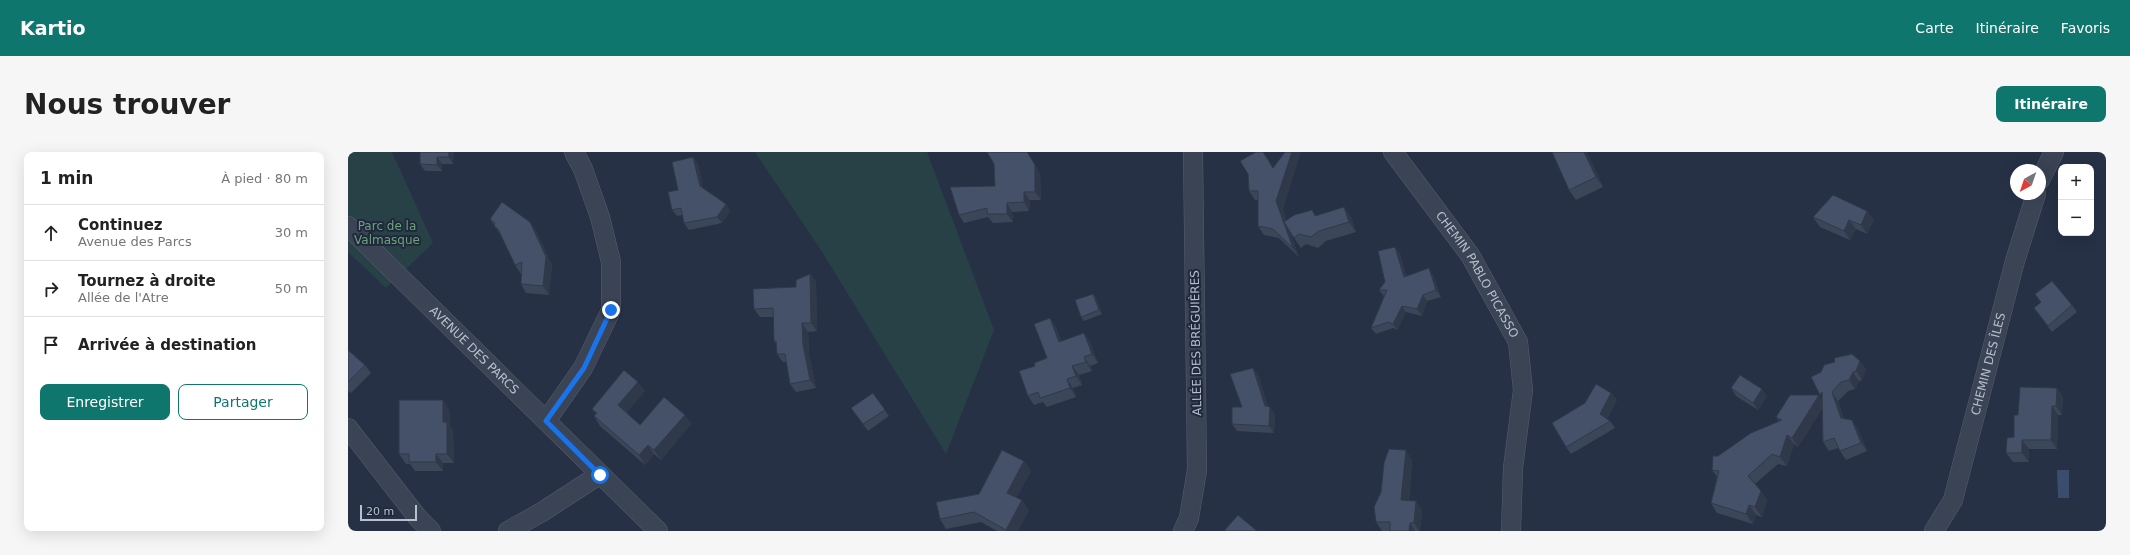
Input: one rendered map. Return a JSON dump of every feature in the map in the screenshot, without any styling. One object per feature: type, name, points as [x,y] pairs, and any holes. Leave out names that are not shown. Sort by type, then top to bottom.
[{"type":"street","points":[[546,421],[584,368],[611,310],[611,262],[600,217],[583,169],[574,152]]},
{"type":"street","name":"ALLÉE DES BRÉGUIÈRES","points":[[1183,531],[1189,518],[1197,470],[1193,152]]},
{"type":"street","name":"CHEMIN PABLO PICASSO","points":[[1393,152],[1470,256],[1518,342],[1523,390],[1513,468],[1511,531]]},
{"type":"street","points":[[2046,168],[2054,152]]},
{"type":"street","name":"CHEMIN DES ÎLES","points":[[1934,531],[1953,500],[2015,261],[2034,200]]},
{"type":"street","name":"AVENUE DES PARCS","points":[[348,226],[658,531]]},
{"type":"street","points":[[348,428],[418,518],[431,531]]},
{"type":"street","points":[[508,531],[542,512],[600,475]]},
{"type":"green space","name":"Parc de la Valmasque","points":[[348,152],[392,152],[433,243],[386,288],[348,252]]},
{"type":"green space","points":[[755,152],[927,152],[994,330],[946,454],[819,247]]},
{"type":"water","points":[[2057,470],[2069,470],[2069,498],[2058,498]]},
{"type":"building","points":[[420,152],[449,152],[449,157],[437,157],[437,165],[420,164]]},
{"type":"building","points":[[987,152],[1027,152],[1035,165],[1035,192],[1024,192],[1024,202],[1007,203],[1007,214],[987,214],[987,208],[959,215],[950,187],[995,186],[994,164]]},
{"type":"building","points":[[1256,152],[1263,152],[1273,168],[1285,152],[1292,152],[1276,201],[1293,248],[1273,229],[1258,226],[1258,191],[1249,191],[1248,174],[1240,161]]},
{"type":"building","points":[[1552,152],[1584,152],[1596,177],[1569,190]]},
{"type":"building","points":[[693,157],[700,186],[726,204],[717,217],[684,223],[681,208],[672,210],[668,192],[678,190],[672,162]]},
{"type":"building","points":[[1833,195],[1867,211],[1861,225],[1849,220],[1844,231],[1813,217]]},
{"type":"building","points":[[502,202],[530,222],[546,257],[543,286],[521,284],[522,262],[515,265],[498,229],[494,226],[495,223],[490,219]]},
{"type":"building","points":[[1344,207],[1349,222],[1319,231],[1311,237],[1299,234],[1294,238],[1284,222],[1294,215],[1312,210],[1315,216]]},
{"type":"building","points":[[1395,247],[1404,277],[1429,268],[1436,290],[1423,295],[1417,309],[1402,306],[1393,324],[1388,322],[1371,328],[1387,290],[1379,290],[1385,282],[1378,251]]},
{"type":"building","points":[[810,274],[811,323],[802,323],[803,345],[810,380],[790,384],[785,354],[777,354],[776,341],[774,341],[773,308],[754,309],[753,289],[796,287],[796,280]]},
{"type":"building","points":[[2052,281],[2072,305],[2048,326],[2034,308],[2041,302],[2035,294]]},
{"type":"building","points":[[1093,294],[1099,310],[1081,317],[1075,300]]},
{"type":"building","points":[[1050,318],[1059,342],[1084,333],[1092,354],[1084,357],[1086,362],[1072,366],[1076,376],[1067,379],[1070,388],[1040,398],[1038,392],[1028,396],[1019,371],[1035,366],[1034,363],[1047,358],[1034,324]]},
{"type":"building","points":[[348,350],[365,365],[348,382]]},
{"type":"building","points":[[1852,354],[1860,361],[1856,371],[1853,372],[1849,380],[1841,382],[1832,392],[1841,418],[1852,420],[1861,443],[1840,451],[1834,438],[1823,442],[1822,392],[1820,395],[1811,377],[1821,372],[1824,365],[1835,362],[1834,358]]},
{"type":"building","points":[[1253,368],[1265,406],[1270,407],[1269,426],[1232,424],[1232,407],[1242,407],[1230,374]]},
{"type":"building","points":[[624,370],[638,382],[618,405],[640,425],[664,397],[685,415],[654,450],[648,445],[639,455],[594,416],[597,413],[592,409]]},
{"type":"building","points":[[1740,375],[1762,389],[1753,403],[1731,388]]},
{"type":"building","points":[[1596,384],[1611,393],[1600,414],[1610,421],[1566,447],[1552,423],[1585,403]]},
{"type":"building","points":[[2020,387],[2057,388],[2056,406],[2052,406],[2051,440],[2022,440],[2022,453],[2006,453],[2007,438],[2014,437],[2014,415],[2018,415]]},
{"type":"building","points":[[873,393],[885,410],[863,424],[851,408]]},
{"type":"building","points":[[1790,395],[1819,395],[1792,438],[1787,435],[1780,457],[1772,454],[1748,476],[1761,491],[1755,507],[1749,505],[1746,514],[1711,503],[1719,471],[1712,470],[1713,456],[1718,456],[1751,433],[1782,420],[1776,417]]},
{"type":"building","points":[[399,400],[443,400],[443,422],[447,422],[447,454],[436,454],[436,462],[409,462],[409,454],[399,454]]},
{"type":"building","points":[[1389,449],[1406,450],[1401,500],[1416,501],[1414,523],[1410,523],[1409,531],[1390,531],[1390,522],[1376,522],[1374,507],[1381,492],[1384,463]]},
{"type":"building","points":[[1002,450],[1024,461],[1007,493],[1022,500],[1006,530],[974,512],[940,519],[936,502],[979,494]]},
{"type":"building","points":[[1238,515],[1257,531],[1224,531]]},
{"type":"route","points":[[600,475],[546,421],[584,368],[611,310]]}]
